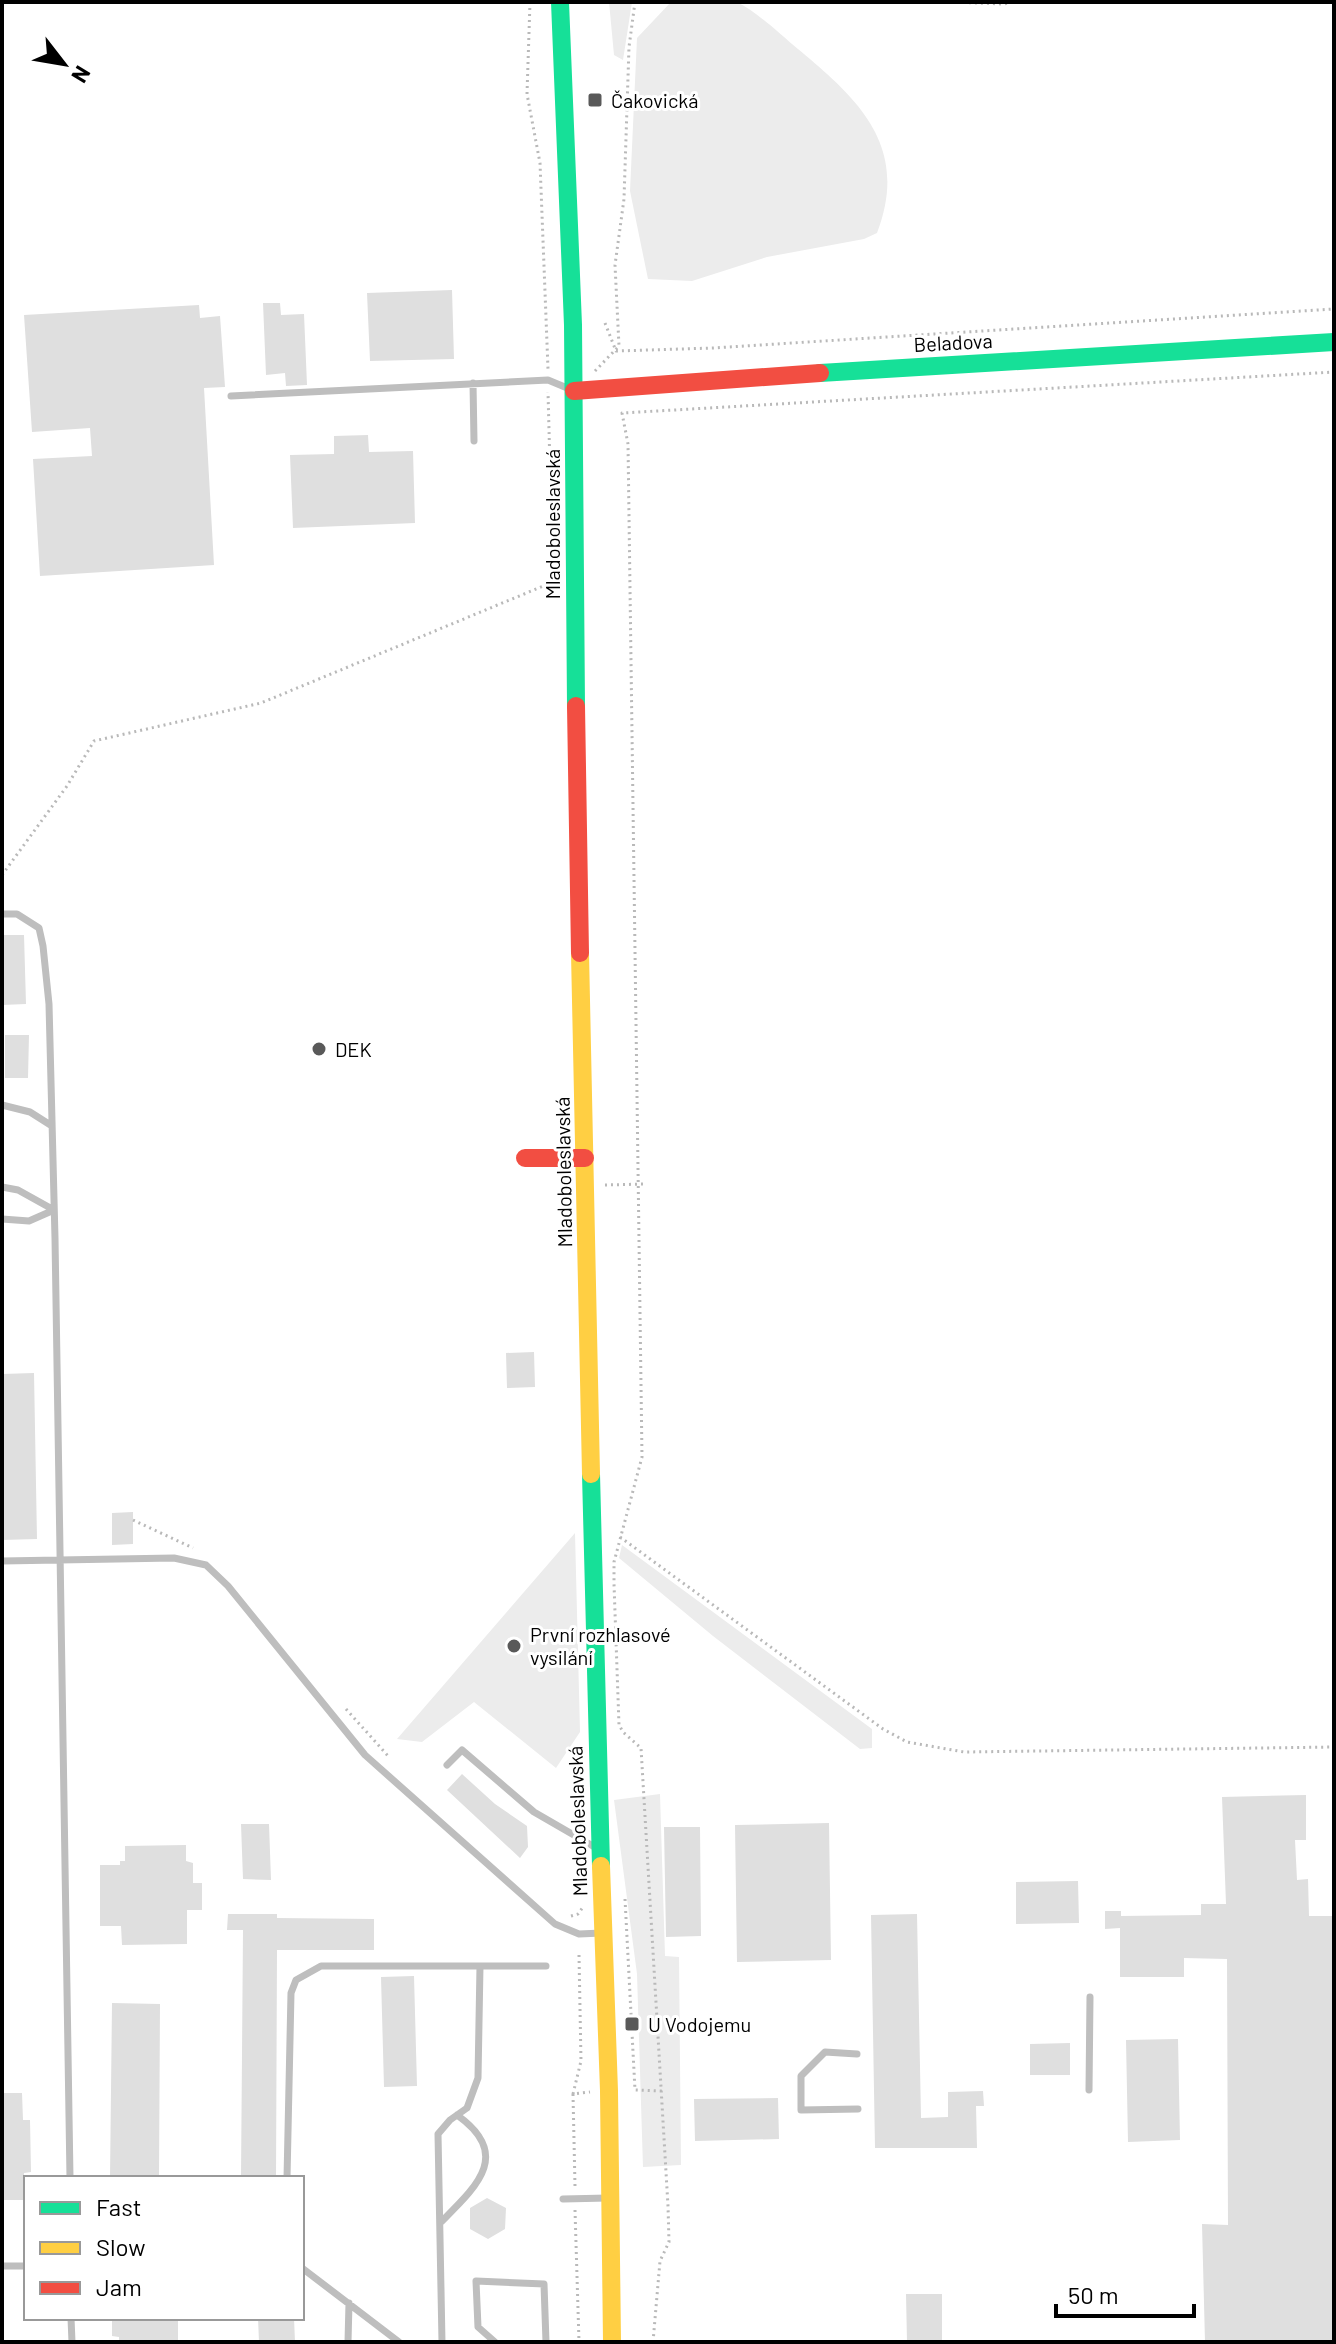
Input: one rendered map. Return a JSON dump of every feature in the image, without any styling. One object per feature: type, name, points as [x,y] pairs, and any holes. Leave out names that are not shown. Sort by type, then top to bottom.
[{"type":"main road","name":"Mladoboleslavská","points":[[560,2],[574,391],[575,694],[612,2342]]},
{"type":"main road","name":"Beladova","points":[[574,391],[889,368],[1334,342]]},
{"type":"main road","points":[[525,1158],[585,1158]]},
{"type":"lane","points":[[231,396],[548,380],[574,391]]},
{"type":"lane","points":[[473,383],[474,441]]},
{"type":"lane","points":[[2,914],[17,914],[39,928],[49,1004],[70,2176]]},
{"type":"lane","points":[[2,1105],[30,1112],[52,1126]]},
{"type":"lane","points":[[2,1187],[18,1190],[54,1210]]},
{"type":"lane","points":[[2,1219],[29,1221],[54,1210]]},
{"type":"lane","points":[[2,1561],[174,1558],[206,1565],[228,1586],[365,1755],[555,1924],[579,1934],[604,1933]]},
{"type":"lane","points":[[447,1765],[462,1750],[534,1812],[600,1850]]},
{"type":"lane","points":[[287,2176],[291,1993],[296,1980],[321,1966],[546,1966]]},
{"type":"lane","points":[[442,2342],[438,2134],[467,2108],[478,2078],[480,1966]]},
{"type":"lane","points":[[1089,2090],[1090,1997]]},
{"type":"lane","points":[[857,2054],[825,2052],[801,2076],[801,2110],[858,2109]]},
{"type":"lane","points":[[440,2223],[476,2183],[487,2161],[485,2142],[476,2128],[457,2115]]},
{"type":"lane","points":[[563,2199],[611,2198]]},
{"type":"lane","points":[[2,2266],[24,2266]]},
{"type":"lane","points":[[304,2269],[399,2342]]},
{"type":"lane","points":[[495,2342],[478,2327],[476,2281],[544,2284],[546,2342]]},
{"type":"lane","points":[[348,2342],[349,2303]]},
{"type":"lane","points":[[71,2320],[72,2342]]},
{"type":"path","points":[[2,875],[67,786],[94,741],[261,703],[553,582],[540,163],[527,94],[530,2]]},
{"type":"path","points":[[574,391],[619,346],[615,265],[624,199],[629,47],[635,2]]},
{"type":"path","points":[[951,2],[1013,2]]},
{"type":"path","points":[[616,351],[712,348],[1334,309]]},
{"type":"path","points":[[605,323],[616,351]]},
{"type":"path","points":[[653,2342],[660,2261],[669,2242],[662,2091],[641,1748],[619,1725],[614,1562],[642,1457],[628,444],[622,413],[1334,372]]},
{"type":"path","points":[[586,1185],[645,1184]]},
{"type":"path","points":[[133,1520],[198,1550]]},
{"type":"path","points":[[620,1537],[883,1729],[907,1742],[964,1752],[1334,1747]]},
{"type":"path","points":[[346,1709],[388,1756]]},
{"type":"path","points":[[625,1899],[635,2090],[662,2091]]},
{"type":"path","points":[[568,1916],[578,1914],[585,1900]]},
{"type":"path","points":[[579,1955],[581,2061],[573,2094],[579,2342]]},
{"type":"path","points":[[573,2094],[590,2092]]},
{"type":"shaded area","points":[[609,2],[632,2],[623,60],[614,55]]},
{"type":"shaded area","points":[[671,2],[725,2],[744,6],[837,83],[856,104],[882,148],[887,173],[886,202],[877,233],[864,239],[767,257],[692,281],[648,279],[630,191],[637,38]]},
{"type":"shaded area","points":[[575,1533],[580,1732],[556,1768],[474,1702],[422,1742],[397,1739]]},
{"type":"shaded area","points":[[622,1545],[872,1729],[872,1748],[860,1749],[713,1636],[619,1558]]},
{"type":"shaded area","points":[[660,1794],[665,1956],[679,1957],[681,2165],[643,2167],[637,1974],[614,1800]]},
{"type":"building","points":[[452,290],[454,359],[370,361],[367,293]]},
{"type":"building","points":[[263,303],[280,303],[281,315],[304,314],[307,385],[286,386],[285,373],[266,375]]},
{"type":"building","points":[[199,305],[200,318],[220,316],[225,387],[204,388],[214,565],[40,576],[33,459],[92,456],[90,428],[32,432],[24,315]]},
{"type":"building","points":[[368,435],[369,452],[413,451],[415,523],[293,528],[290,455],[334,454],[334,436]]},
{"type":"building","points":[[2,935],[24,935],[26,1004],[2,1005]]},
{"type":"building","points":[[5,1035],[29,1035],[28,1078],[5,1078]]},
{"type":"building","points":[[534,1352],[535,1387],[507,1388],[506,1353]]},
{"type":"building","points":[[34,1373],[37,1539],[2,1540],[2,1374]]},
{"type":"building","points":[[133,1512],[133,1544],[112,1545],[112,1513]]},
{"type":"building","points":[[462,1774],[495,1804],[527,1826],[528,1847],[520,1858],[447,1790]]},
{"type":"building","points":[[1306,1795],[1306,1840],[1295,1840],[1297,1880],[1308,1879],[1309,1916],[1334,1916],[1334,2342],[1205,2342],[1202,2224],[1228,2225],[1227,1959],[1184,1958],[1184,1977],[1120,1977],[1120,1928],[1105,1929],[1105,1911],[1121,1911],[1121,1916],[1201,1915],[1201,1904],[1226,1904],[1222,1797]]},
{"type":"building","points":[[829,1823],[831,1960],[737,1962],[735,1825]]},
{"type":"building","points":[[241,1824],[269,1824],[271,1880],[243,1879]]},
{"type":"building","points":[[664,1827],[700,1827],[701,1936],[666,1937]]},
{"type":"building","points":[[186,1845],[186,1861],[193,1863],[193,1883],[202,1883],[202,1910],[187,1910],[187,1944],[122,1945],[121,1926],[100,1926],[100,1865],[120,1865],[120,1861],[125,1861],[125,1846]]},
{"type":"building","points":[[1078,1881],[1079,1923],[1016,1924],[1016,1882]]},
{"type":"building","points":[[228,1914],[374,1919],[374,1950],[277,1950],[276,2176],[241,2176],[243,1930],[227,1930]]},
{"type":"building","points":[[917,1914],[921,2118],[948,2117],[948,2092],[983,2091],[984,2106],[976,2106],[977,2148],[875,2148],[871,1915]]},
{"type":"building","points":[[414,1976],[417,2086],[384,2087],[381,1977]]},
{"type":"building","points":[[112,2003],[160,2004],[159,2176],[110,2176]]},
{"type":"building","points":[[1178,2039],[1180,2140],[1128,2142],[1126,2040]]},
{"type":"building","points":[[1070,2043],[1070,2075],[1030,2075],[1030,2044]]},
{"type":"building","points":[[2,2093],[22,2093],[23,2120],[30,2120],[31,2172],[24,2173],[24,2200],[2,2200]]},
{"type":"building","points":[[778,2098],[779,2139],[695,2141],[694,2099]]},
{"type":"building","points":[[487,2198],[506,2208],[505,2229],[488,2239],[470,2229],[470,2208]]},
{"type":"building","points":[[906,2294],[942,2294],[942,2342],[907,2342]]},
{"type":"building","points":[[112,2320],[178,2320],[178,2342],[119,2342],[119,2337],[112,2336]]},
{"type":"building","points":[[258,2320],[294,2320],[295,2342],[259,2342]]},
{"type":"traffic: fast","points":[[560,2],[573,325],[576,706]]},
{"type":"traffic: fast","points":[[820,373],[1334,342]]},
{"type":"traffic: fast","points":[[591,1474],[601,1866]]},
{"type":"traffic: slow","points":[[580,953],[591,1474]]},
{"type":"traffic: slow","points":[[601,1866],[609,2091],[612,2342]]},
{"type":"traffic: jam","points":[[574,391],[820,373]]},
{"type":"traffic: jam","points":[[576,706],[580,953]]},
{"type":"traffic: jam","points":[[525,1158],[585,1158]]},
{"type":"place","name":"Čakovická","points":[[595,100]]},
{"type":"place","name":"DEK","points":[[319,1049]]},
{"type":"place","name":"První rozhlasové vysilání","points":[[514,1646]]},
{"type":"place","name":"U Vodojemu","points":[[632,2024]]}]
